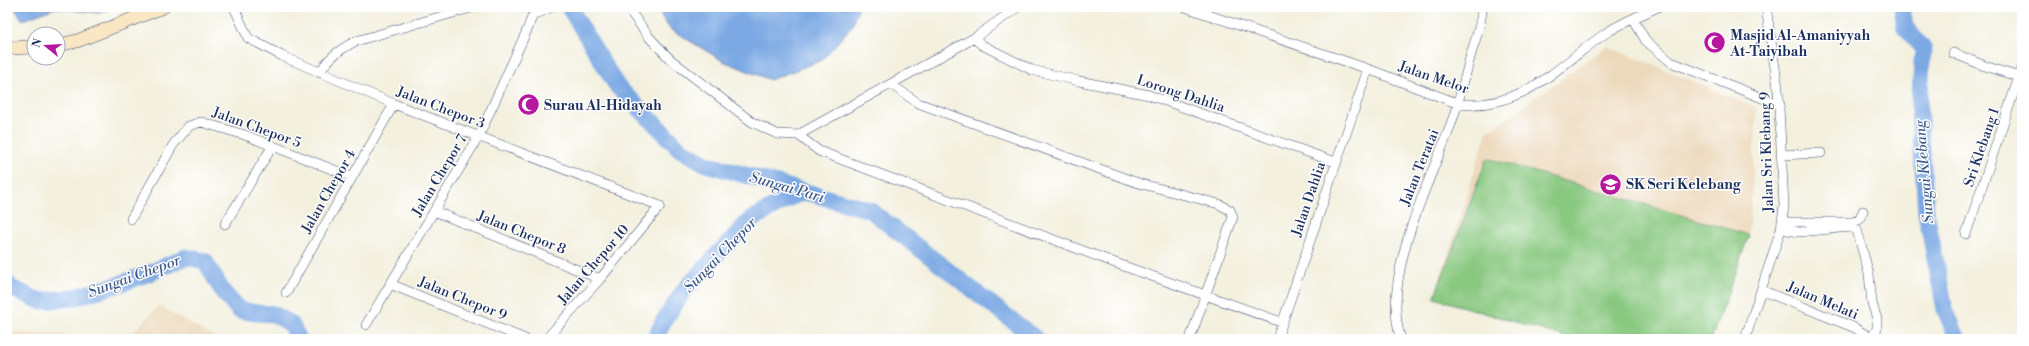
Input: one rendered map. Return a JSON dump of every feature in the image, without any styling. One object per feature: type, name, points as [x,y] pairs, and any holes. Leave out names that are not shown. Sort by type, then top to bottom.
[{"type":"street","points":[[66,43],[77,41],[163,7]]},
{"type":"street","name":"Jalan Chepor 3","points":[[234,7],[245,33],[252,41],[320,73],[394,104],[660,206]]},
{"type":"street","points":[[320,73],[324,65],[333,56],[343,48],[356,41],[474,7]]},
{"type":"street","points":[[627,7],[649,37],[670,59],[752,122],[777,134],[798,135],[974,38],[1018,7]]},
{"type":"street","name":"Jalan Melor","points":[[1185,7],[1368,69],[1459,104],[1472,105],[1491,103],[1527,90],[1546,79],[1606,32],[1658,7]]},
{"type":"street","name":"Jalan Teratai","points":[[1401,339],[1397,328],[1396,311],[1399,274],[1417,205],[1459,104],[1482,7]]},
{"type":"street","name":"Jalan Sri Klebang 9","points":[[1745,339],[1782,225],[1780,105],[1766,7]]},
{"type":"street","points":[[530,9],[542,12],[550,8]]},
{"type":"street","name":"Jalan Chepor 7","points":[[366,325],[479,136],[528,28],[530,9]]},
{"type":"street","points":[[1633,19],[1646,40],[1671,62],[1780,105]]},
{"type":"street","name":"Lorong Dahlia","points":[[974,38],[982,45],[1032,70],[1149,95],[1335,162]]},
{"type":"street","points":[[7,48],[26,47]]},
{"type":"street","points":[[1954,53],[1985,66],[2020,72]]},
{"type":"street","name":"Jalan Dahlia","points":[[1277,339],[1281,322],[1368,69]]},
{"type":"street","name":"Sri Klebang 1","points":[[1966,234],[2020,72]]},
{"type":"street","points":[[892,84],[918,102],[926,105],[1138,183],[1219,204],[1230,210],[1233,217],[1190,339]]},
{"type":"street","name":"Jalan Chepor 4","points":[[286,293],[394,104]]},
{"type":"street","name":"Jalan Chepor 5","points":[[131,219],[173,145],[189,126],[201,122],[212,124],[352,176]]},
{"type":"street","points":[[798,135],[819,151],[1188,290],[1281,322]]},
{"type":"street","points":[[225,224],[272,147]]},
{"type":"street","points":[[1782,155],[1820,153]]},
{"type":"street","name":"Jalan Chepor 10","points":[[546,339],[600,279],[660,206]]},
{"type":"street","name":"Jalan Chepor 8","points":[[434,211],[600,279]]},
{"type":"street","points":[[1782,225],[1852,222],[1860,220],[1863,211]]},
{"type":"street","points":[[1782,225],[1799,232],[1850,227],[1857,230],[1869,274],[1872,303],[1877,319],[1877,329],[1872,338]]},
{"type":"street","name":"Jalan Chepor 9","points":[[390,284],[525,339]]},
{"type":"street","name":"Jalan Melati","points":[[1761,290],[1853,327],[1872,338]]},
{"type":"shaded area","name":"SK Seri Kelebang","points":[[1607,46],[1757,108],[1749,235],[1711,339],[1572,339],[1434,298],[1487,132]]},
{"type":"shaded area","points":[[159,306],[218,339],[126,339]]},
{"type":"shaded area","points":[[7,332],[126,339],[7,339]]},
{"type":"green space","points":[[1487,158],[1749,235],[1711,339],[1572,339],[1434,298]]},
{"type":"water","points":[[13,7],[114,7],[99,13],[55,8],[23,20]]},
{"type":"water","points":[[655,7],[859,7],[852,26],[822,60],[770,80],[723,61],[670,29]]},
{"type":"waterway","name":"Sungai Pari","points":[[569,7],[617,86],[680,149],[706,164],[870,210],[1036,339]]},
{"type":"waterway","name":"Sungai Klebang","points":[[1902,7],[1905,27],[1923,48],[1919,108],[1926,212],[1945,310],[1958,339]]},
{"type":"waterway","name":"Sungai Chepor","points":[[655,339],[663,322],[685,289],[749,221],[791,197],[805,192]]},
{"type":"waterway","name":"Sungai Chepor","points":[[7,283],[11,288],[40,301],[71,298],[117,285],[186,257],[205,261],[223,292],[239,310],[274,314],[291,324],[299,339]]},
{"type":"place","name":"Masjid Al-Amaniyyah At-Taiyibah","points":[[1714,43]]},
{"type":"place","name":"Surau Al-Hidayah","points":[[528,105]]},
{"type":"place","name":"SK Seri Kelebang","points":[[1611,184]]}]
